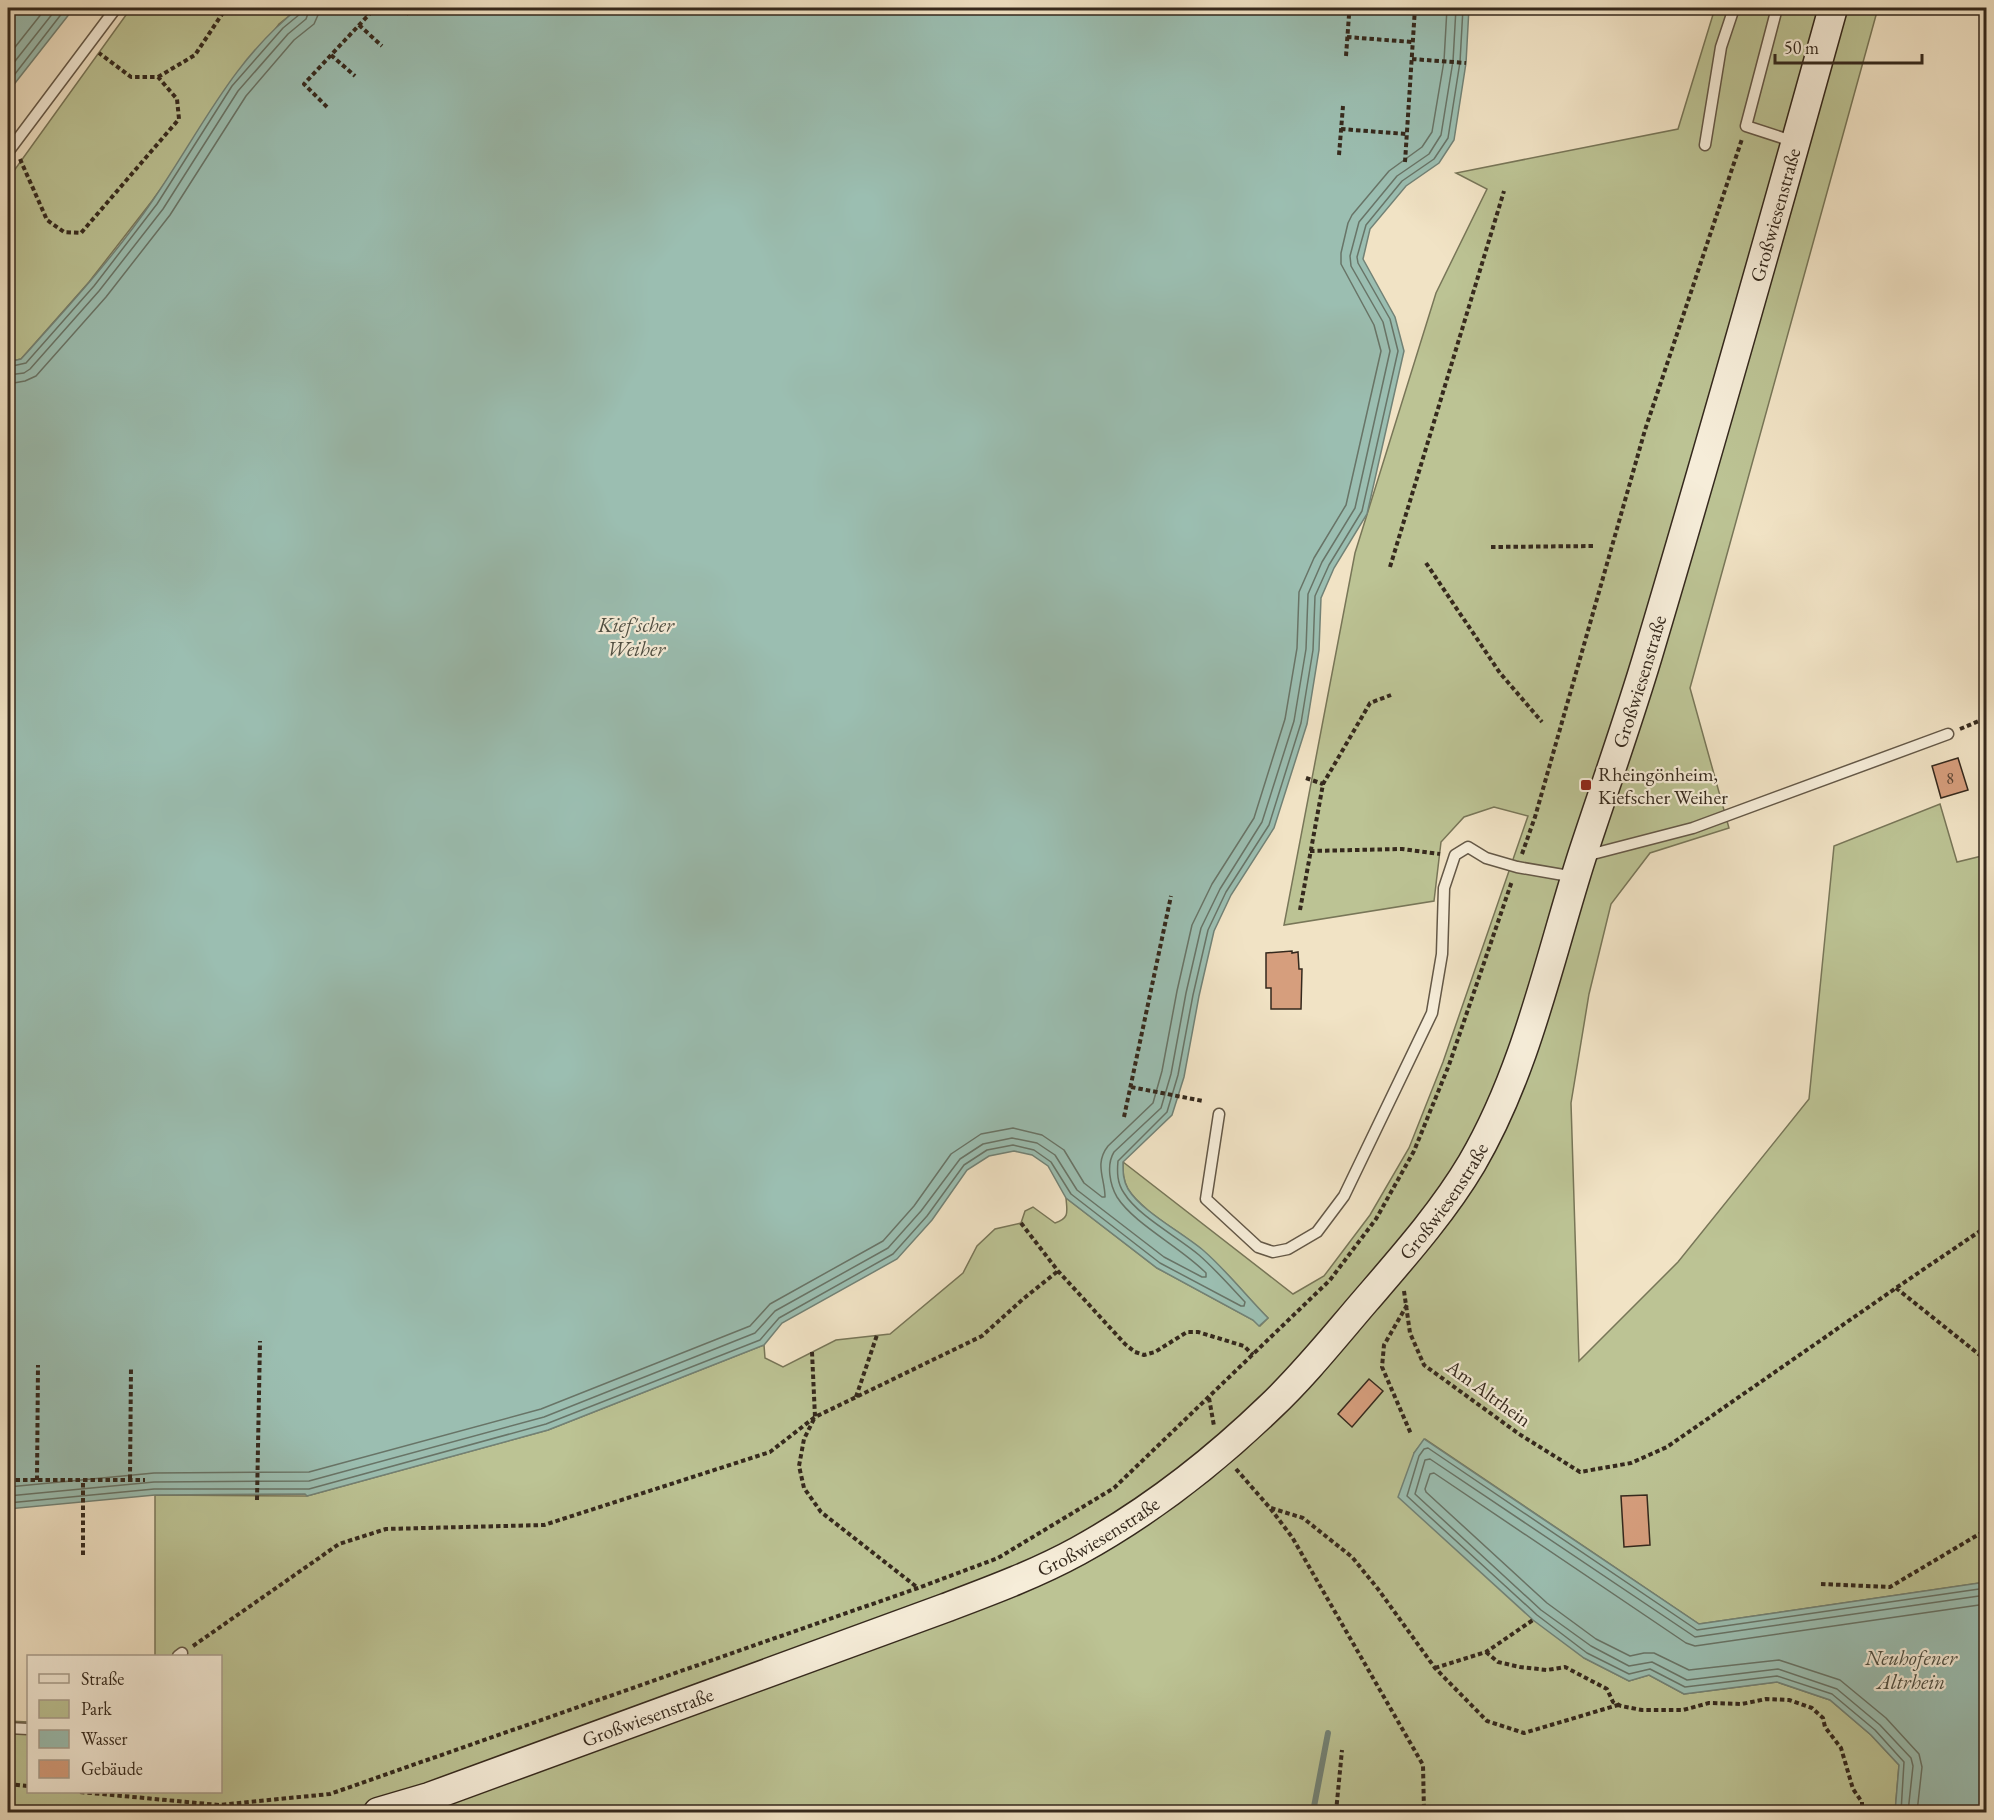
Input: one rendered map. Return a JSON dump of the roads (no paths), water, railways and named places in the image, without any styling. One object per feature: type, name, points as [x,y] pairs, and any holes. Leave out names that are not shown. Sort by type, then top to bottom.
[{"type":"street","name":"Großwiesenstraße","points":[[378,1812],[452,1789],[1004,1585],[1075,1552],[1136,1516],[1221,1452],[1287,1390],[1391,1271],[1440,1209],[1470,1165],[1494,1122],[1516,1071],[1647,658],[1833,8]]},
{"type":"lane","points":[[10,148],[116,8]]},
{"type":"lane","points":[[1705,145],[1721,47],[1734,8]]},
{"type":"lane","points":[[1777,8],[1746,126],[1796,142]]},
{"type":"lane","points":[[1219,1114],[1206,1199],[1258,1247],[1273,1251],[1288,1249],[1317,1232],[1344,1196],[1432,1013],[1442,954],[1444,888],[1455,855],[1468,847],[1486,858],[1517,867],[1579,867],[1693,828],[1948,734]]},
{"type":"lane","points":[[8,1728],[27,1730]]},
{"type":"water","points":[[8,8],[74,8],[8,92]]},
{"type":"water","name":"Kief'scher Weiher","points":[[299,8],[1469,8],[1466,63],[1454,140],[1439,163],[1406,186],[1370,229],[1363,259],[1395,317],[1404,351],[1367,514],[1334,568],[1321,598],[1319,650],[1307,724],[1274,828],[1231,895],[1214,931],[1184,1077],[1172,1115],[1123,1162],[1125,1183],[1134,1198],[1204,1251],[1221,1267],[1268,1318],[1259,1326],[1253,1320],[1157,1268],[1066,1198],[1048,1166],[1032,1155],[1014,1151],[989,1156],[967,1170],[932,1220],[897,1259],[782,1323],[764,1345],[548,1430],[307,1496],[305,1494],[155,1495],[8,1509],[8,362],[21,359],[106,262],[153,200],[218,98],[236,74],[275,28]]},
{"type":"water","name":"Neuhofener Altrhein","points":[[1424,1439],[1699,1624],[1986,1582],[1986,1812],[1895,1812],[1899,1765],[1871,1735],[1830,1700],[1777,1682],[1684,1694],[1649,1675],[1629,1681],[1584,1658],[1533,1620],[1398,1497],[1414,1453]]},
{"type":"waterway","points":[[1313,1812],[1328,1733]]},
{"type":"place","name":"Rheingönheim, Kiefscher Weiher","points":[[1586,785]]}]
